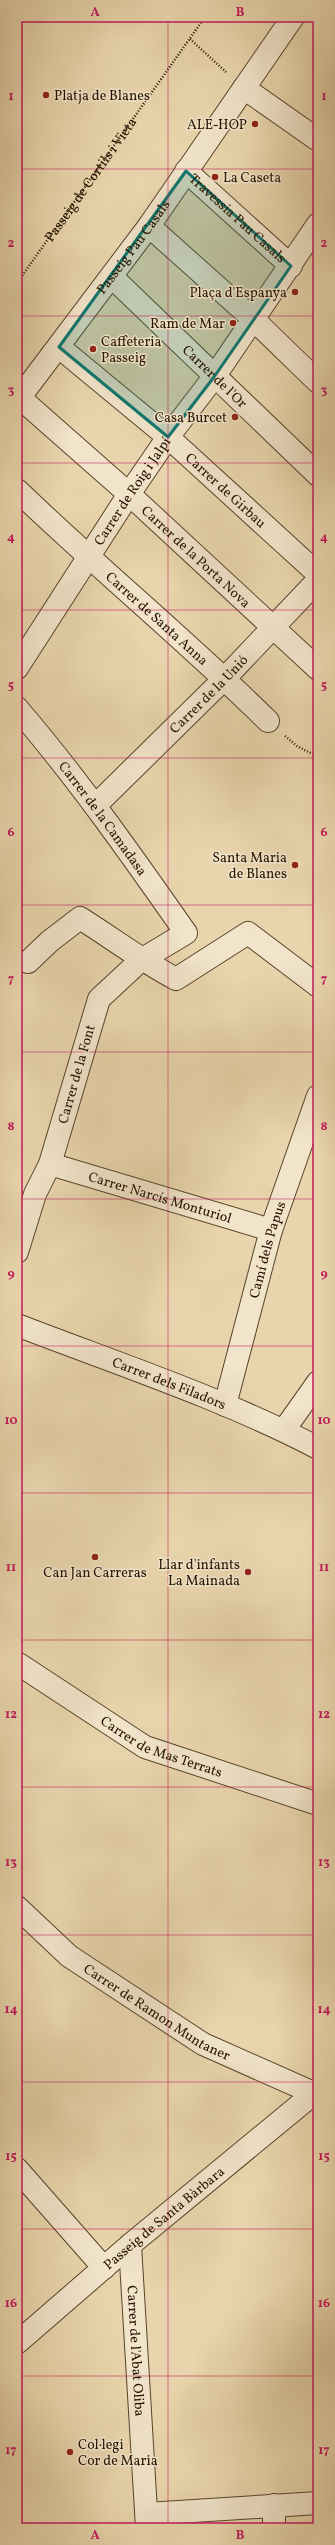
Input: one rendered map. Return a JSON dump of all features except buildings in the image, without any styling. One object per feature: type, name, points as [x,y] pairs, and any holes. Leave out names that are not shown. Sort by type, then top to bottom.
[{"type":"street","points":[[293,17],[244,88],[318,140]]},
{"type":"street","name":"Passeig Pau Casals","points":[[18,399],[112,277],[244,88]]},
{"type":"street","name":"Travessia Pau Casals","points":[[186,171],[291,266]]},
{"type":"street","points":[[252,318],[291,266],[318,224]]},
{"type":"street","points":[[149,226],[252,318],[318,382]]},
{"type":"street","name":"Carrer de l'Or","points":[[112,277],[214,377],[318,474]]},
{"type":"street","name":"Carrer de Roig i Jalpí","points":[[17,668],[129,494],[168,437],[214,377],[252,318]]},
{"type":"street","name":"Carrer de Girbau","points":[[59,347],[168,437],[318,574]]},
{"type":"street","name":"Carrer de la Porta Nova","points":[[18,399],[129,494],[318,669]]},
{"type":"street","name":"Carrer de Santa Anna","points":[[17,490],[88,557],[225,678],[268,721]]},
{"type":"street","name":"Carrer de la Unió","points":[[96,805],[225,678],[318,580]]},
{"type":"street","name":"Carrer de la Camadasa","points":[[17,708],[58,755],[96,805],[186,933]]},
{"type":"street","points":[[28,962],[50,941],[80,918],[133,952],[141,960],[176,979],[248,933],[318,986]]},
{"type":"street","name":"Carrer de la Font","points":[[17,1252],[35,1194],[50,1164],[98,999],[141,960],[186,933]]},
{"type":"street","name":"Camí dels Papus","points":[[225,1405],[271,1230],[318,1096]]},
{"type":"street","name":"Carrer Narcís Monturiol","points":[[50,1164],[271,1230]]},
{"type":"street","name":"Carrer dels Filadors","points":[[17,1325],[225,1405],[284,1430],[318,1448]]},
{"type":"street","points":[[284,1430],[318,1382]]},
{"type":"street","name":"Carrer de Mas Terrats","points":[[17,1663],[146,1747],[318,1804]]},
{"type":"street","name":"Carrer de Ramon Muntaner","points":[[17,1907],[70,1956],[203,2044],[316,2093]]},
{"type":"street","name":"Passeig de Santa Bàrbara","points":[[17,2343],[130,2245],[316,2093]]},
{"type":"street","points":[[17,2169],[104,2268]]},
{"type":"street","name":"Carrer de l'Abat Oliba","points":[[130,2245],[147,2521]]},
{"type":"street","points":[[147,2521],[274,2506],[318,2503]]},
{"type":"street","points":[[274,2506],[274,2528]]},
{"type":"path","name":"Passeig de Cortils i Vieta","points":[[17,283],[204,17]]},
{"type":"path","points":[[190,39],[244,88]]},
{"type":"path","points":[[268,721],[297,746],[318,757]]},
{"type":"highlighted area","points":[[186,171],[291,266],[214,377],[168,437],[59,347]]},
{"type":"place","name":"Platja de Blanes","points":[[46,95]]},
{"type":"place","name":"ALE-HOP","points":[[255,124]]},
{"type":"place","name":"La Caseta","points":[[215,177]]},
{"type":"place","name":"Plaça d'Espanya","points":[[295,292]]},
{"type":"place","name":"Ram de Mar","points":[[233,323]]},
{"type":"place","name":"Caffeteria Passeig","points":[[93,349]]},
{"type":"place","name":"Casa Burcet","points":[[235,417]]},
{"type":"place","name":"Santa Maria de Blanes","points":[[295,865]]},
{"type":"place","name":"Can Jan Carreras","points":[[95,1557]]},
{"type":"place","name":"Llar d'infants La Mainada","points":[[248,1572]]},
{"type":"place","name":"Col·legi Cor de Maria","points":[[70,2452]]}]
